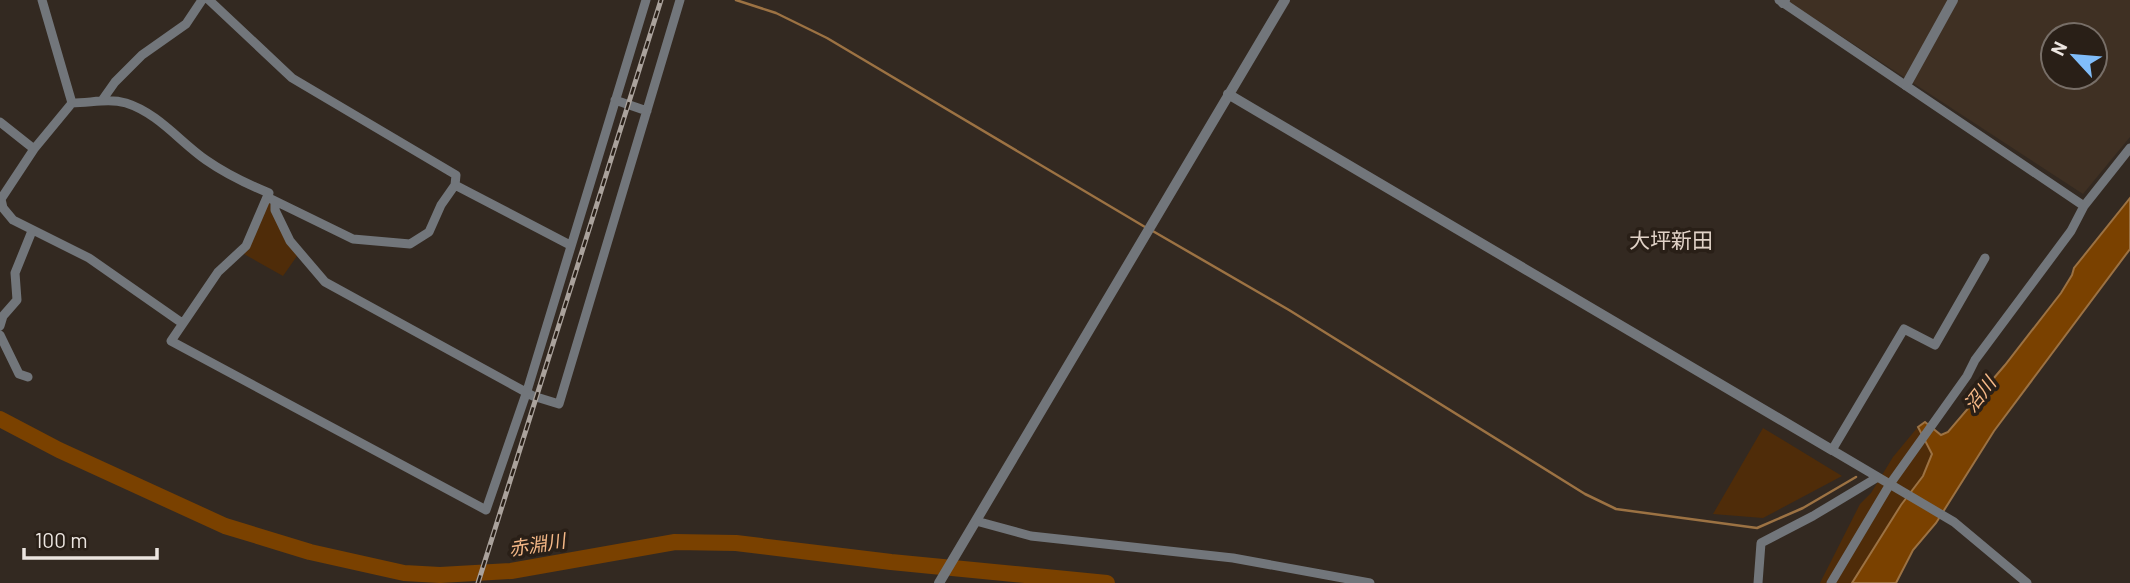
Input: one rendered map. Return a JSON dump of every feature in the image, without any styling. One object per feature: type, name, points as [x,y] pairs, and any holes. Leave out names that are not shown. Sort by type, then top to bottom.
[{"type":"street","points":[[42,0],[72,103]]},
{"type":"street","points":[[103,99],[115,82],[142,55],[186,24],[202,0]]},
{"type":"street","points":[[209,0],[292,78],[456,175],[455,186],[441,205],[429,232],[410,244],[354,239],[271,199]]},
{"type":"street","points":[[271,199],[246,246],[218,272],[171,341],[486,510],[527,391],[646,0]]},
{"type":"street","points":[[182,323],[89,258],[13,220],[3,208],[1,199],[34,149],[72,103],[103,99],[128,104],[147,114],[177,134],[204,159],[234,178],[269,193],[290,241],[325,282],[533,396],[559,404],[680,0]]},
{"type":"street","points":[[939,583],[1284,0]]},
{"type":"street","points":[[1906,85],[1953,0]]},
{"type":"street","points":[[1782,1],[2084,206]]},
{"type":"street","points":[[1228,94],[1954,522],[2027,583]]},
{"type":"street","points":[[615,100],[647,111]]},
{"type":"street","points":[[0,122],[34,149]]},
{"type":"street","points":[[1831,583],[1915,447],[1967,376],[1975,360],[2071,231],[2084,206],[2130,148]]},
{"type":"street","points":[[455,186],[570,245]]},
{"type":"street","points":[[0,326],[3,316],[17,300],[15,273],[32,231]]},
{"type":"street","points":[[1832,450],[1904,328],[1936,345],[1985,258]]},
{"type":"street","points":[[0,335],[19,374],[28,377]]},
{"type":"street","points":[[1758,583],[1761,544],[1878,477]]},
{"type":"street","points":[[974,525],[1031,536],[1233,558],[1370,583]]},
{"type":"shaded area","points":[[1786,0],[2130,0],[2130,137],[2083,194]]},
{"type":"shaded area","points":[[267,197],[297,256],[283,276],[244,254]]},
{"type":"shaded area","points":[[2130,198],[2130,249],[1994,431],[1936,523],[1913,550],[1896,583],[1852,583],[1901,505],[1923,476],[1932,454],[1918,427],[1925,422],[1941,435],[1948,432],[2061,293],[2074,268]]},
{"type":"shaded area","points":[[1763,428],[1842,476],[1763,518],[1713,514]]},
{"type":"shaded area","points":[[1917,428],[1932,454],[1923,477],[1899,508],[1852,583],[1820,583],[1860,504],[1871,493],[1893,457]]},
{"type":"waterway","points":[[736,0],[776,13],[827,38],[1145,227]]},
{"type":"waterway","points":[[1151,230],[1289,310],[1585,494],[1616,509],[1757,528],[1803,508],[1856,477]]},
{"type":"waterway","name":"赤淵川","points":[[0,419],[59,450],[225,526],[310,552],[404,573],[440,575],[511,571],[675,542],[736,543],[891,562],[1107,583]]},
{"type":"railway","points":[[478,583],[661,0]]},
{"type":"district","name":"大坪新田","points":[[1671,239]]},
{"type":"water label","name":"沼川","points":[[1979,394]]}]
